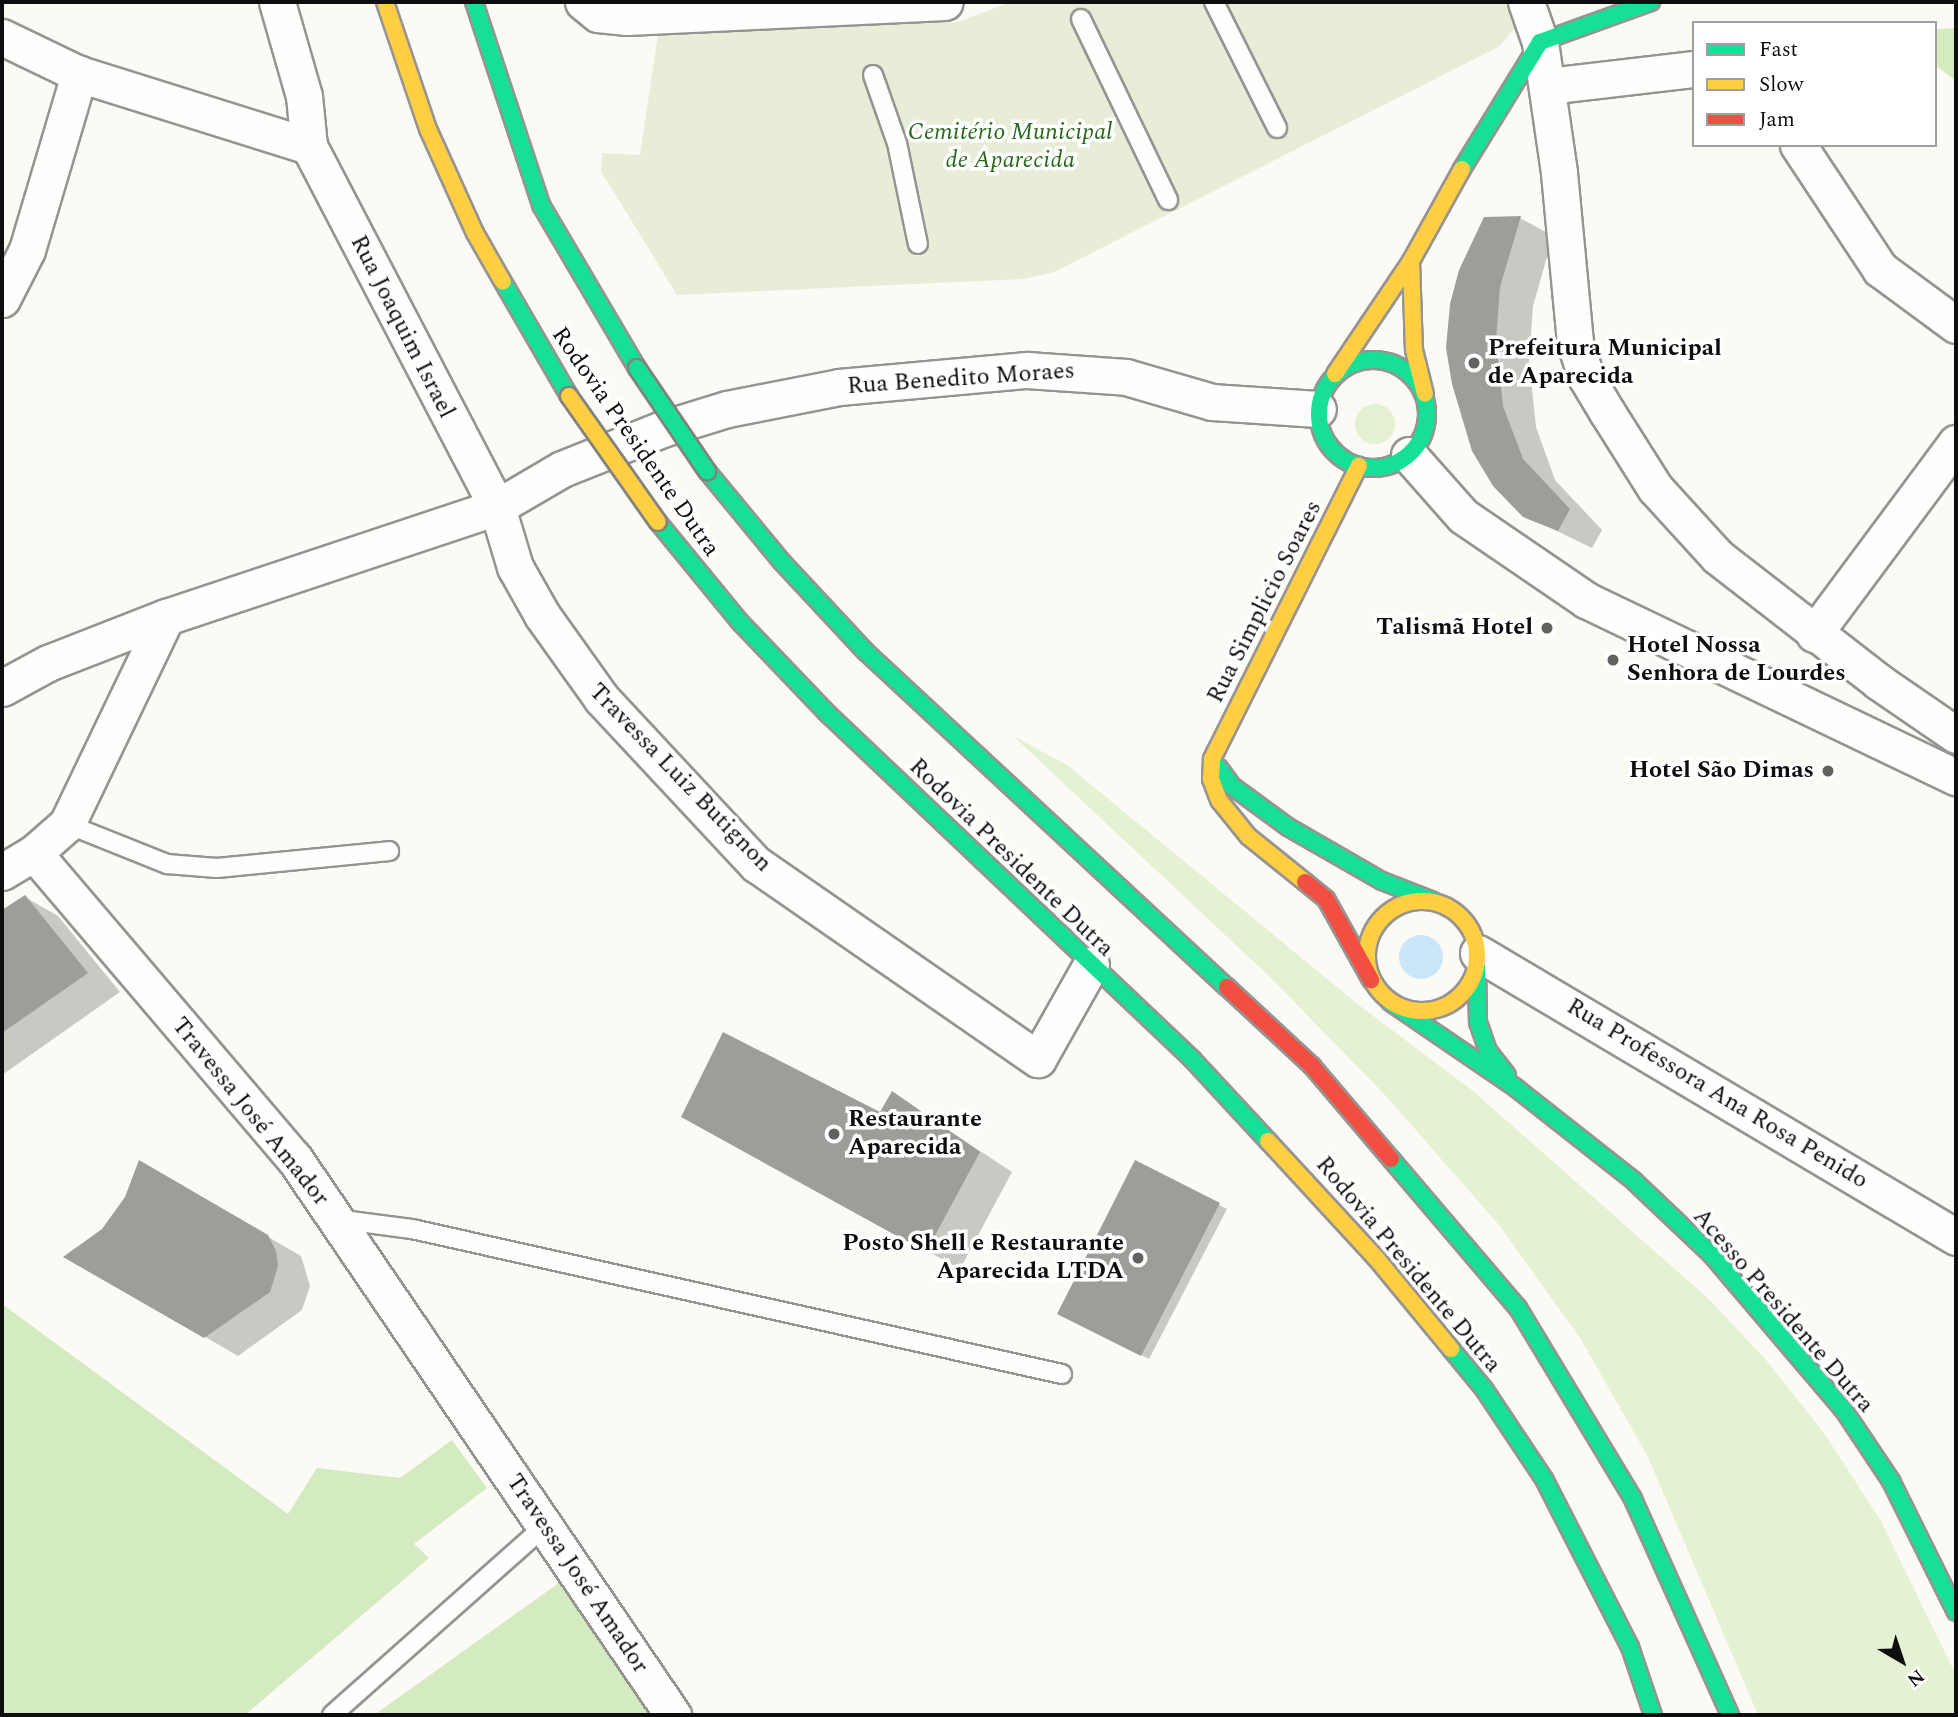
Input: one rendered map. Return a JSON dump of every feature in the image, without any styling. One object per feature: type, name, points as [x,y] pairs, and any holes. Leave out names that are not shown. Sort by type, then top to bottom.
[{"type":"main road","name":"Rodovia Presidente Dutra","points":[[385,2],[428,129],[475,233],[569,396],[658,522],[739,621],[828,714],[1192,1059],[1336,1210],[1484,1389],[1544,1479],[1630,1647],[1653,1715]]},
{"type":"main road","name":"Rodovia Presidente Dutra","points":[[474,2],[541,205],[637,368],[708,471],[782,562],[866,652],[1312,1066],[1518,1308],[1633,1499],[1730,1715]]},
{"type":"main road","points":[[1411,261],[1413,338],[1425,394],[1426,429],[1409,455],[1383,468],[1359,466],[1328,445],[1318,409],[1335,374],[1411,261],[1492,115],[1540,42],[1651,2]]},
{"type":"main road","points":[[1335,374],[1358,361],[1394,362],[1405,368],[1425,394]]},
{"type":"main road","name":"Rua Simplicio Soares","points":[[1212,759],[1359,466]]},
{"type":"main road","points":[[1212,759],[1232,786],[1287,827],[1382,881],[1438,903],[1458,914],[1472,931],[1477,960],[1476,1008],[1483,1037],[1516,1088]]},
{"type":"main road","points":[[1212,759],[1211,779],[1232,819],[1326,898],[1371,980],[1391,1002],[1411,1011],[1432,1011],[1453,1002],[1468,987],[1477,960]]},
{"type":"main road","points":[[1371,980],[1367,953],[1374,927],[1402,904],[1438,903]]},
{"type":"main road","name":"Acesso Presidente Dutra","points":[[1391,1002],[1516,1088],[1634,1181],[1711,1254],[1843,1409],[1891,1481],[1956,1612]]},
{"type":"street","name":"Rua Joaquim Israel","points":[[277,2],[304,96],[309,146],[497,507]]},
{"type":"street","points":[[583,2],[597,14],[627,18],[945,2]]},
{"type":"street","points":[[1526,2],[1540,42],[1559,173],[1575,343],[1586,377],[1655,488],[1718,557],[1814,634],[1956,735]]},
{"type":"street","points":[[2,37],[79,74],[309,146]]},
{"type":"street","points":[[1547,86],[1692,69]]},
{"type":"street","points":[[2,299],[27,250],[79,74]]},
{"type":"street","points":[[1799,147],[1880,269],[1956,325]]},
{"type":"street","name":"Rua Benedito Moraes","points":[[2,688],[48,663],[166,617],[497,507],[562,469],[662,429],[727,409],[839,387],[1027,370],[1126,377],[1212,402],[1318,409]]},
{"type":"street","points":[[1814,634],[1956,443]]},
{"type":"street","points":[[1409,455],[1463,516],[1586,600],[1956,777]]},
{"type":"street","name":"Travessa Luiz Butignon","points":[[497,507],[515,567],[567,654],[601,699],[756,864],[1038,1059],[1091,965]]},
{"type":"street","points":[[2,872],[34,853],[67,824],[166,617]]},
{"type":"street","name":"Travessa José Amador","points":[[34,853],[294,1158],[673,1715]]},
{"type":"street","name":"Rua Professora Ana Rosa Penido","points":[[1477,960],[1956,1237]]},
{"type":"lane","points":[[1214,2],[1278,128]]},
{"type":"lane","points":[[1080,19],[1168,200]]},
{"type":"lane","points":[[873,75],[897,143],[918,244]]},
{"type":"lane","points":[[67,824],[167,864],[204,867],[389,851]]},
{"type":"lane","points":[[336,1219],[412,1229],[1062,1374]]},
{"type":"lane","points":[[332,1715],[545,1526]]},
{"type":"green space","name":"Cemitério Municipal de Aparecida","points":[[1011,2],[1523,4],[1515,28],[1500,46],[1054,272],[1023,279],[677,295],[601,171],[602,153],[640,155],[658,34],[958,22]]},
{"type":"green space","points":[[1956,28],[1956,81],[1937,67],[1937,29]]},
{"type":"green space","points":[[1375,404],[1383,405],[1389,410],[1394,416],[1394,432],[1389,438],[1383,443],[1375,444],[1367,443],[1361,438],[1356,432],[1355,424],[1356,416],[1361,410],[1367,405]]},
{"type":"green space","points":[[1013,736],[1067,765],[1360,1006],[1473,1091],[1711,1301],[1766,1360],[1824,1433],[1881,1521],[1956,1675],[1956,1715],[1758,1715],[1648,1457],[1580,1338],[1499,1225],[1386,1096],[1270,977]]},
{"type":"green space","points":[[2,1304],[288,1514],[317,1468],[400,1478],[452,1440],[487,1488],[414,1544],[429,1558],[245,1715],[2,1715]]},
{"type":"green space","points":[[563,1580],[653,1715],[374,1715]]},
{"type":"water","points":[[1421,935],[1430,936],[1437,941],[1442,948],[1442,966],[1437,973],[1430,978],[1421,979],[1412,978],[1405,973],[1400,966],[1399,957],[1400,948],[1405,941],[1412,936]]},
{"type":"building","name":"Prefeitura Municipal de Aparecida","points":[[1521,216],[1500,287],[1496,340],[1503,406],[1523,459],[1570,509],[1558,531],[1523,517],[1493,486],[1472,451],[1452,384],[1446,348],[1450,304],[1459,270],[1484,217]]},
{"type":"building","points":[[25,895],[88,973],[2,1033],[2,910]]},
{"type":"building","name":"Restaurante Aparecida","points":[[723,1032],[880,1112],[892,1091],[980,1152],[926,1252],[681,1117]]},
{"type":"building","points":[[139,1160],[268,1235],[276,1251],[278,1266],[270,1292],[204,1338],[63,1257],[102,1229],[125,1197]]},
{"type":"building","name":"Posto Shell e Restaurante Aparecida LTDA","points":[[1135,1160],[1220,1203],[1141,1356],[1057,1314]]},
{"type":"traffic: fast","points":[[474,2],[541,205],[637,368]]},
{"type":"traffic: fast","points":[[1462,169],[1540,42],[1651,2]]},
{"type":"traffic: fast","points":[[503,282],[569,396]]},
{"type":"traffic: fast","points":[[1373,360],[1394,364],[1412,375],[1423,393],[1427,414],[1423,435],[1412,453],[1394,464],[1373,468],[1352,464],[1334,453],[1323,435],[1319,414],[1323,393],[1334,375],[1352,364],[1373,360]]},
{"type":"traffic: fast","points":[[637,368],[707,471]]},
{"type":"traffic: fast","points":[[707,471],[782,562],[866,652],[1227,987]]},
{"type":"traffic: fast","points":[[658,522],[739,621],[828,714],[1192,1059],[1268,1141]]},
{"type":"traffic: fast","points":[[1219,768],[1232,786],[1288,827],[1382,881],[1433,901]]},
{"type":"traffic: fast","points":[[1477,967],[1478,1022],[1488,1051],[1507,1075]]},
{"type":"traffic: fast","points":[[1390,1002],[1516,1088],[1634,1181],[1711,1254],[1843,1409],[1891,1481],[1956,1612]]},
{"type":"traffic: fast","points":[[1391,1159],[1518,1308],[1633,1499],[1730,1715]]},
{"type":"traffic: fast","points":[[1451,1349],[1484,1389],[1544,1479],[1630,1647],[1653,1715]]},
{"type":"traffic: slow","points":[[385,2],[428,129],[475,233],[503,282]]},
{"type":"traffic: slow","points":[[1335,374],[1411,261],[1462,169]]},
{"type":"traffic: slow","points":[[1411,261],[1414,350],[1425,394]]},
{"type":"traffic: slow","points":[[569,396],[658,522]]},
{"type":"traffic: slow","points":[[1305,882],[1248,836],[1219,800],[1211,779],[1212,759],[1359,466]]},
{"type":"traffic: slow","points":[[1422,901],[1443,905],[1461,917],[1473,935],[1477,956],[1473,977],[1461,995],[1443,1007],[1422,1011],[1401,1007],[1383,995],[1371,977],[1367,956],[1371,935],[1383,917],[1401,905],[1422,901]]},
{"type":"traffic: slow","points":[[1268,1141],[1376,1258],[1451,1349]]},
{"type":"traffic: jam","points":[[1305,882],[1326,899],[1371,980]]},
{"type":"traffic: jam","points":[[1227,987],[1312,1066],[1391,1159]]},
{"type":"place","name":"Prefeitura Municipal de Aparecida","points":[[1474,363]]},
{"type":"place","name":"Talismã Hotel","points":[[1547,628]]},
{"type":"place","name":"Hotel Nossa Senhora de Lourdes","points":[[1613,660]]},
{"type":"place","name":"Hotel São Dimas","points":[[1828,771]]},
{"type":"place","name":"Restaurante Aparecida","points":[[834,1134]]},
{"type":"place","name":"Posto Shell e Restaurante Aparecida LTDA","points":[[1138,1258]]}]
